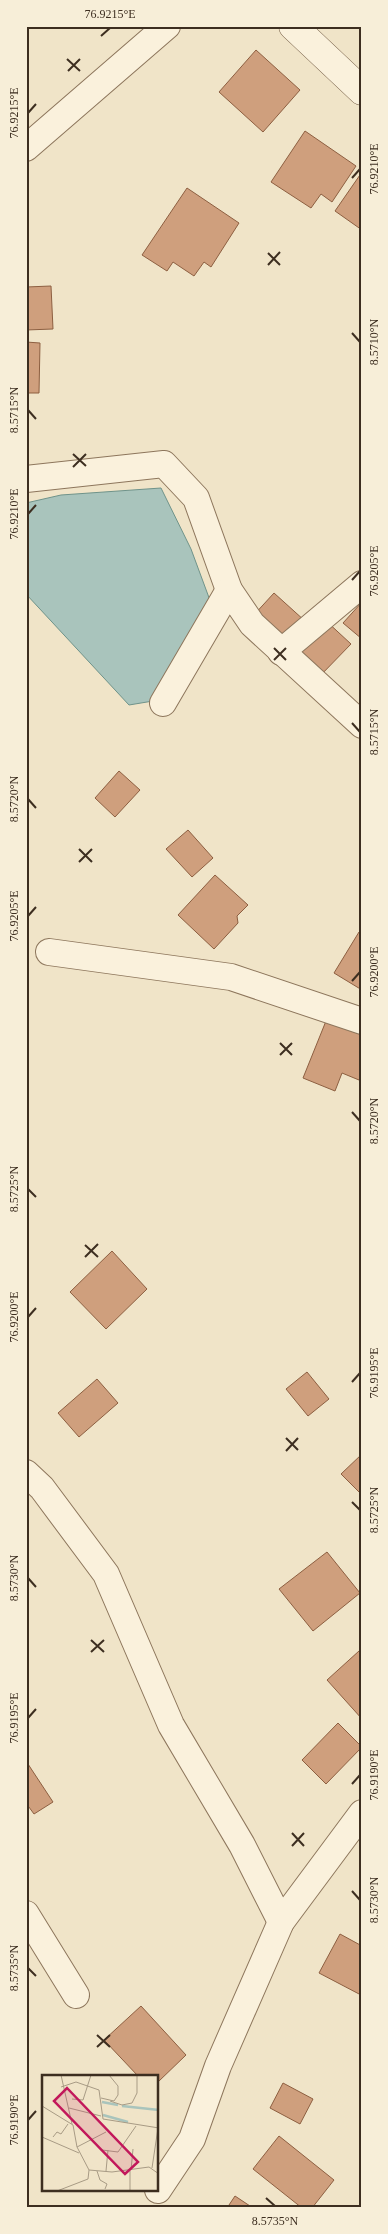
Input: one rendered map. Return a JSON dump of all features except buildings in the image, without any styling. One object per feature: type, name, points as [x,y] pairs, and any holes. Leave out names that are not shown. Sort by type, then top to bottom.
[{"type":"main road","points":[[293,26],[362,91]]},
{"type":"street","points":[[26,148],[167,26]]},
{"type":"street","points":[[26,479],[164,464],[196,498],[229,590],[252,624],[362,725]]},
{"type":"street","points":[[281,652],[362,584]]},
{"type":"street","points":[[164,703],[229,590]]},
{"type":"street","points":[[49,952],[231,977],[362,1021]]},
{"type":"street","points":[[26,1473],[42,1488],[106,1574],[171,1725],[242,1845],[281,1922]]},
{"type":"street","points":[[159,2187],[192,2138],[218,2066],[281,1922],[362,1813]]},
{"type":"street","points":[[26,1914],[76,1995]]},
{"type":"street","points":[[147,2208],[156,2192]]},
{"type":"water","points":[[161,488],[191,549],[218,622],[153,701],[129,705],[26,594],[26,503],[61,495]]}]
